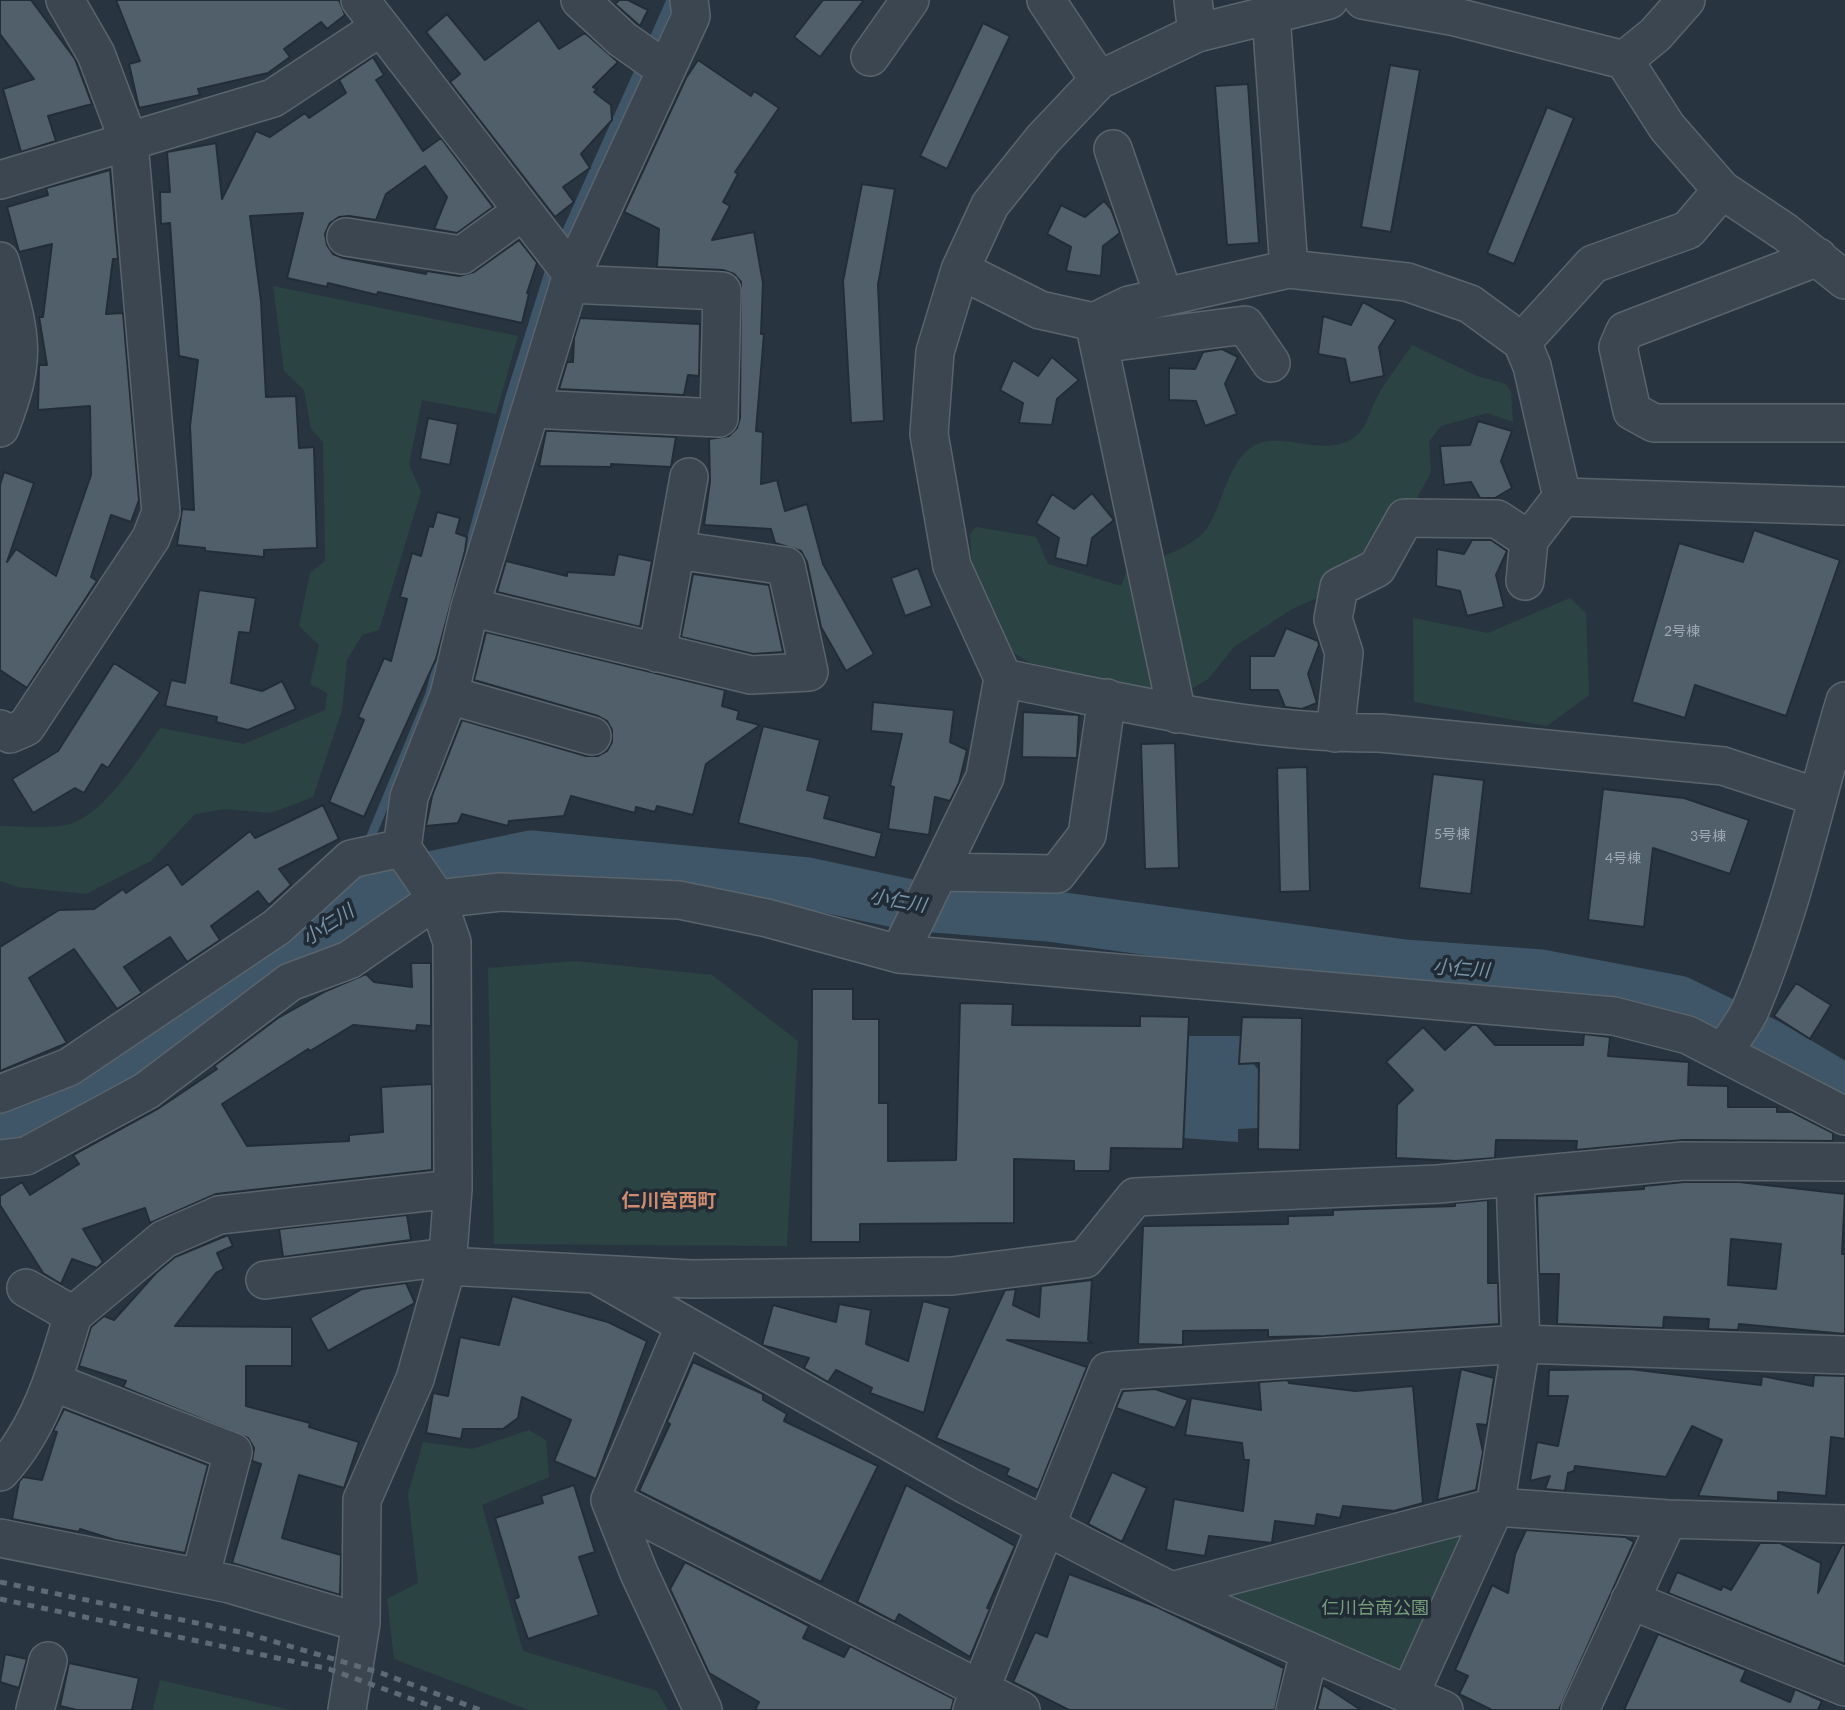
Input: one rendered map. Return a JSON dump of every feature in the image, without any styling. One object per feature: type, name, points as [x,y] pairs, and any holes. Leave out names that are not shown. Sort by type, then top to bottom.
[{"type":"street","points":[[0,729],[10,734],[26,727],[151,538],[161,512],[129,142],[96,54],[65,0]]},
{"type":"street","points":[[580,0],[630,45],[664,68]]},
{"type":"street","points":[[0,1094],[69,1067],[387,854],[449,695],[470,607],[570,276],[664,68],[691,16],[690,0]]},
{"type":"street","points":[[870,57],[910,0]]},
{"type":"street","points":[[1046,0],[1099,80]]},
{"type":"street","points":[[903,945],[985,777],[1003,678],[952,566],[929,434],[935,352],[960,270],[990,205],[1043,139],[1099,80],[1195,16],[1271,15],[1329,0]]},
{"type":"street","points":[[1363,0],[1458,8],[1624,60],[1667,127],[1722,190],[1818,257],[1845,280]]},
{"type":"street","points":[[1624,60],[1655,35],[1686,0]]},
{"type":"street","points":[[0,180],[273,98],[370,14],[533,224],[570,276],[722,291],[719,418],[531,409]]},
{"type":"street","points":[[1271,15],[1289,269]]},
{"type":"street","points":[[1113,149],[1164,297]]},
{"type":"street","points":[[1522,342],[1592,264],[1688,229],[1722,190]]},
{"type":"street","points":[[346,237],[462,255],[533,224]]},
{"type":"street","points":[[1818,257],[1625,331],[1618,347],[1632,411],[1654,423],[1845,423]]},
{"type":"street","points":[[0,261],[20,337],[16,387],[0,428]]},
{"type":"street","points":[[1096,333],[1129,305],[1289,269],[1407,282],[1470,304],[1522,342],[1532,366],[1562,497]]},
{"type":"street","points":[[960,270],[1040,310],[1096,333],[1245,326],[1271,363]]},
{"type":"street","points":[[1096,333],[1177,714]]},
{"type":"street","points":[[657,653],[689,478]]},
{"type":"street","points":[[1562,497],[1845,506]]},
{"type":"street","points":[[1525,581],[1529,540],[1562,497]]},
{"type":"street","points":[[1335,733],[1345,653],[1333,620],[1339,587],[1377,568],[1405,518],[1497,519],[1529,540]]},
{"type":"street","points":[[470,607],[751,675],[809,672],[786,566],[676,550]]},
{"type":"street","points":[[1003,678],[1177,714],[1335,733],[1380,733],[1723,766],[1816,797]]},
{"type":"street","points":[[449,695],[592,736]]},
{"type":"street","points":[[935,883],[1057,874],[1087,835],[1107,698]]},
{"type":"street","points":[[1726,1048],[1751,1009],[1797,877],[1816,797],[1845,701]]},
{"type":"street","points":[[347,1710],[360,1623],[362,1500],[415,1378],[447,1261],[453,1189],[452,942],[434,895],[387,854]]},
{"type":"street","points":[[0,1159],[26,1156],[146,1091],[290,982],[349,960],[434,895],[500,892],[679,901],[903,945],[1614,1016],[1726,1048],[1845,1116]]},
{"type":"street","points":[[265,1280],[447,1261],[691,1279],[952,1276],[1085,1259],[1135,1197],[1515,1178],[1683,1161],[1845,1162]]},
{"type":"street","points":[[1414,1702],[1495,1507],[1521,1344],[1515,1178]]},
{"type":"street","points":[[0,1472],[11,1460],[53,1382],[73,1315],[164,1239],[219,1215],[453,1189]]},
{"type":"street","points":[[595,1274],[968,1486],[1171,1591],[1414,1702],[1444,1710]]},
{"type":"street","points":[[26,1288],[73,1315]]},
{"type":"street","points":[[685,1325],[610,1500],[639,1573],[703,1710]]},
{"type":"street","points":[[976,1700],[1108,1371],[1521,1344],[1845,1355]]},
{"type":"street","points":[[53,1382],[233,1452],[200,1578]]},
{"type":"street","points":[[610,1500],[976,1700],[1021,1710]]},
{"type":"street","points":[[1171,1591],[1495,1507],[1668,1519],[1845,1524]]},
{"type":"street","points":[[1580,1710],[1668,1519]]},
{"type":"street","points":[[0,1538],[200,1578],[360,1623]]},
{"type":"street","points":[[1630,1600],[1845,1687]]},
{"type":"street","points":[[1296,1710],[1309,1653]]},
{"type":"street","points":[[35,1710],[48,1661]]},
{"type":"green space","points":[[273,286],[518,336],[496,414],[422,400],[409,464],[421,492],[379,630],[362,635],[347,660],[342,710],[313,797],[271,813],[224,809],[195,814],[151,861],[86,894],[18,887],[0,881],[0,826],[50,827],[80,820],[119,785],[160,728],[244,744],[325,710],[327,693],[310,684],[319,645],[299,626],[310,573],[325,561],[323,442],[311,429],[304,390],[284,371]]},
{"type":"green space","points":[[1412,345],[1477,376],[1506,384],[1511,392],[1513,422],[1487,413],[1441,426],[1429,441],[1431,472],[1408,515],[1379,543],[1343,565],[1319,597],[1292,609],[1234,647],[1208,679],[1193,688],[1086,689],[1029,663],[1013,652],[989,620],[973,584],[970,534],[976,527],[1036,537],[1048,564],[1121,586],[1128,567],[1180,549],[1205,531],[1236,465],[1252,447],[1263,442],[1276,441],[1330,446],[1343,443],[1360,433],[1384,385]]},
{"type":"green space","points":[[1570,598],[1586,613],[1589,695],[1547,726],[1414,702],[1413,618],[1488,633]]},
{"type":"green space","points":[[576,961],[712,975],[798,1041],[787,1246],[494,1244],[488,968]]},
{"type":"green space","points":[[529,1430],[546,1440],[549,1477],[482,1505],[523,1651],[657,1691],[668,1710],[529,1710],[394,1659],[387,1599],[418,1583],[408,1494],[423,1442],[472,1449]]},
{"type":"green space","name":"仁川台南公園","points":[[1466,1533],[1402,1675],[1214,1595]]},
{"type":"green space","points":[[160,1680],[290,1710],[153,1710]]},
{"type":"water","points":[[1188,1036],[1241,1036],[1239,1063],[1253,1063],[1259,1071],[1258,1128],[1238,1129],[1238,1142],[1183,1138]]},
{"type":"building","points":[[0,0],[31,0],[75,59],[92,104],[48,116],[56,141],[21,152],[3,89],[34,79],[0,34]]},
{"type":"building","points":[[116,0],[339,0],[345,15],[327,29],[321,22],[284,49],[290,57],[268,73],[198,89],[200,95],[139,108],[129,64],[140,61]]},
{"type":"building","points":[[619,0],[628,0],[648,10],[640,26],[615,4]]},
{"type":"building","points":[[823,0],[864,0],[820,57],[794,37]]},
{"type":"building","points":[[447,14],[485,60],[539,20],[559,49],[585,33],[618,62],[593,87],[597,89],[594,92],[611,105],[612,120],[581,154],[590,168],[563,187],[574,202],[555,217],[450,82],[460,74],[426,32]]},
{"type":"building","points":[[983,23],[1010,36],[947,169],[920,156]]},
{"type":"building","points":[[373,57],[384,75],[376,80],[423,151],[441,138],[493,207],[457,233],[434,229],[447,197],[425,166],[386,194],[376,220],[349,216],[339,217],[330,223],[325,234],[327,245],[333,254],[343,258],[426,274],[427,271],[459,276],[474,272],[519,240],[537,263],[527,293],[529,294],[522,323],[378,292],[377,295],[328,283],[327,287],[287,278],[303,213],[250,216],[261,301],[266,397],[296,396],[299,448],[314,447],[317,548],[264,550],[264,557],[205,551],[205,548],[177,545],[182,509],[194,510],[190,426],[198,360],[179,356],[170,223],[161,224],[160,192],[170,192],[167,152],[216,143],[222,199],[256,131],[270,137],[305,113],[309,118],[346,93],[339,80]]},
{"type":"building","points":[[698,60],[751,96],[754,91],[779,108],[735,172],[738,174],[723,202],[730,206],[712,240],[754,232],[763,283],[761,334],[764,334],[756,431],[763,432],[761,484],[777,480],[785,511],[807,504],[823,564],[874,654],[846,671],[821,627],[807,562],[801,551],[775,543],[771,529],[704,525],[710,481],[709,439],[729,436],[737,428],[740,418],[741,282],[734,274],[723,270],[657,267],[659,229],[624,212],[686,78]]},
{"type":"building","points":[[1390,65],[1420,70],[1391,232],[1361,227]]},
{"type":"building","points":[[1248,84],[1259,243],[1227,245],[1215,86]]},
{"type":"building","points":[[1547,107],[1574,118],[1514,264],[1487,253]]},
{"type":"building","points":[[110,170],[118,259],[113,259],[106,314],[123,313],[139,500],[131,522],[111,515],[91,577],[97,581],[27,688],[0,670],[0,485],[4,472],[34,483],[7,562],[16,549],[56,576],[91,475],[90,406],[38,410],[39,365],[47,365],[39,317],[43,317],[52,244],[19,252],[7,207],[48,195],[46,188]]},
{"type":"building","points":[[862,184],[895,189],[878,285],[884,421],[851,423],[843,281]]},
{"type":"building","points":[[1104,201],[1111,209],[1120,233],[1103,246],[1101,276],[1066,271],[1071,247],[1047,234],[1061,205],[1085,217]]},
{"type":"building","points":[[1363,302],[1396,320],[1379,347],[1384,376],[1350,383],[1345,359],[1318,354],[1323,316],[1351,325]]},
{"type":"building","points":[[580,318],[700,324],[699,376],[688,375],[684,395],[559,389],[567,362],[573,362],[574,338]]},
{"type":"building","points":[[1222,349],[1238,357],[1225,384],[1237,414],[1205,426],[1196,401],[1169,400],[1169,368],[1195,369],[1203,352]]},
{"type":"building","points":[[1052,357],[1079,380],[1057,399],[1052,425],[1019,423],[1023,403],[1000,390],[1013,360],[1038,376]]},
{"type":"building","points":[[428,418],[458,424],[450,465],[420,459]]},
{"type":"building","points":[[1478,421],[1512,431],[1501,461],[1512,488],[1495,498],[1480,498],[1471,482],[1444,485],[1440,446],[1470,445]]},
{"type":"building","points":[[546,431],[676,437],[671,467],[611,464],[611,467],[539,466]]},
{"type":"building","points":[[1092,493],[1114,520],[1092,538],[1087,566],[1055,558],[1059,538],[1036,523],[1052,494],[1074,509]]},
{"type":"building","points":[[437,512],[460,518],[456,533],[467,537],[465,551],[436,659],[364,817],[329,802],[364,720],[358,717],[384,658],[391,661],[407,599],[400,597],[412,553],[421,556],[429,526],[433,527]]},
{"type":"building","points":[[1754,530],[1840,560],[1786,716],[1695,685],[1685,718],[1632,702],[1679,543],[1743,562]]},
{"type":"building","points":[[1472,540],[1491,540],[1507,551],[1496,575],[1504,607],[1467,616],[1460,591],[1436,586],[1437,549],[1464,554]]},
{"type":"building","points":[[618,554],[652,561],[640,627],[497,592],[506,561],[567,576],[567,572],[614,575]]},
{"type":"building","points":[[918,568],[932,606],[905,616],[891,578]]},
{"type":"building","points":[[693,574],[769,585],[783,652],[753,654],[681,637]]},
{"type":"building","points":[[199,590],[256,598],[250,633],[239,632],[231,683],[262,691],[282,681],[296,709],[248,730],[216,722],[217,717],[165,706],[171,680],[185,683]]},
{"type":"building","points":[[1286,628],[1318,641],[1319,645],[1308,674],[1317,703],[1302,709],[1285,707],[1278,690],[1250,690],[1250,656],[1274,656]]},
{"type":"building","points":[[486,632],[725,690],[722,706],[739,711],[737,719],[760,725],[706,764],[693,815],[657,806],[655,812],[636,807],[635,813],[571,796],[564,816],[509,821],[508,826],[462,814],[458,823],[426,826],[432,796],[462,720],[586,756],[598,756],[607,751],[612,742],[612,730],[607,721],[598,716],[474,680]]},
{"type":"building","points":[[114,663],[160,692],[108,768],[102,764],[84,793],[75,788],[33,813],[12,779],[58,751]]},
{"type":"building","points":[[873,702],[954,710],[950,742],[967,750],[959,783],[950,801],[935,797],[929,835],[888,829],[894,787],[890,786],[902,734],[871,731]]},
{"type":"building","points":[[1023,712],[1079,715],[1077,758],[1022,757]]},
{"type":"building","points":[[763,726],[820,740],[807,790],[830,796],[824,818],[882,833],[875,858],[738,823]]},
{"type":"building","points":[[1175,743],[1179,868],[1145,869],[1141,744]]},
{"type":"building","points":[[1307,767],[1310,891],[1280,892],[1277,768]]},
{"type":"building","points":[[1433,774],[1484,780],[1471,894],[1419,888]]},
{"type":"building","points":[[1603,789],[1684,798],[1749,820],[1730,874],[1653,848],[1644,927],[1588,920]]},
{"type":"building","points":[[323,805],[339,839],[279,869],[291,885],[269,905],[258,891],[211,926],[220,940],[187,962],[170,937],[124,967],[142,993],[117,1009],[74,949],[29,978],[67,1043],[0,1071],[0,947],[59,910],[94,909],[123,889],[126,893],[168,864],[182,885],[250,831],[255,838]]},
{"type":"building","points":[[411,963],[431,963],[431,1026],[417,1025],[416,1031],[353,1025],[310,1051],[308,1049],[222,1104],[247,1146],[349,1141],[349,1135],[383,1132],[381,1087],[432,1084],[432,1170],[216,1194],[150,1223],[145,1208],[83,1229],[103,1262],[97,1268],[72,1259],[61,1284],[43,1273],[0,1205],[0,1196],[22,1182],[30,1195],[79,1164],[73,1155],[159,1108],[217,1069],[214,1066],[278,1018],[326,991],[366,974],[374,982],[412,987]]},
{"type":"building","points":[[1796,983],[1831,1005],[1810,1039],[1774,1016]]},
{"type":"building","points":[[812,989],[853,989],[853,1019],[879,1019],[879,1103],[888,1103],[888,1161],[956,1160],[960,1003],[1013,1004],[1012,1025],[1140,1026],[1140,1016],[1189,1017],[1183,1149],[1111,1148],[1110,1171],[1074,1171],[1074,1161],[1014,1159],[1014,1223],[860,1224],[860,1242],[811,1242]]},
{"type":"building","points":[[1242,1017],[1302,1018],[1300,1150],[1258,1149],[1259,1063],[1239,1064]]},
{"type":"building","points":[[1472,1025],[1477,1025],[1495,1045],[1583,1045],[1584,1034],[1610,1037],[1608,1056],[1689,1062],[1688,1085],[1728,1086],[1728,1107],[1777,1107],[1777,1112],[1792,1112],[1833,1133],[1833,1141],[1683,1140],[1576,1150],[1577,1141],[1496,1140],[1495,1158],[1456,1161],[1396,1158],[1397,1105],[1413,1090],[1386,1062],[1423,1027],[1445,1050]]},
{"type":"building","points":[[1684,1182],[1739,1182],[1845,1194],[1842,1254],[1845,1254],[1845,1334],[1739,1324],[1738,1330],[1708,1329],[1709,1319],[1664,1317],[1663,1328],[1557,1324],[1559,1274],[1539,1274],[1537,1196],[1644,1189],[1644,1186]],"holes":[[[1731,1239],[1781,1244],[1776,1289],[1728,1285]]]},
{"type":"building","points":[[1488,1200],[1488,1283],[1498,1283],[1499,1324],[1325,1336],[1268,1337],[1268,1330],[1183,1331],[1183,1345],[1138,1344],[1143,1226],[1288,1224],[1288,1216],[1333,1215],[1333,1210],[1455,1206],[1455,1203]]},
{"type":"building","points":[[407,1215],[411,1240],[283,1257],[279,1229]]},
{"type":"building","points":[[228,1235],[233,1246],[217,1253],[224,1269],[216,1273],[175,1326],[292,1327],[292,1366],[246,1366],[246,1406],[310,1423],[309,1427],[359,1442],[344,1488],[299,1475],[282,1538],[341,1555],[340,1595],[232,1563],[261,1464],[252,1461],[254,1448],[248,1438],[123,1387],[126,1381],[79,1366],[91,1327],[104,1316],[114,1320],[156,1273],[175,1257]]},
{"type":"building","points":[[1092,1280],[1088,1340],[1093,1343],[1007,1340],[1087,1367],[1038,1490],[1006,1475],[1009,1469],[936,1438],[1005,1290],[1016,1289],[1013,1305],[1039,1317],[1041,1286]]},
{"type":"building","points":[[406,1283],[415,1303],[328,1351],[310,1318],[362,1289]]},
{"type":"building","points":[[512,1296],[608,1322],[647,1341],[596,1479],[554,1461],[571,1420],[522,1397],[518,1418],[503,1429],[463,1429],[461,1439],[426,1433],[433,1393],[448,1396],[460,1337],[499,1345]]},
{"type":"building","points":[[923,1301],[950,1308],[924,1413],[870,1393],[872,1388],[836,1370],[828,1382],[804,1368],[809,1358],[762,1345],[773,1305],[836,1322],[839,1304],[871,1310],[866,1344],[908,1361]]},
{"type":"building","points":[[693,1362],[763,1394],[763,1400],[787,1414],[784,1421],[878,1466],[821,1582],[639,1491],[670,1424],[667,1422]]},
{"type":"building","points":[[1461,1369],[1494,1378],[1487,1425],[1477,1424],[1483,1452],[1476,1490],[1437,1500]]},
{"type":"building","points":[[1630,1369],[1761,1385],[1762,1376],[1813,1386],[1814,1375],[1845,1376],[1845,1439],[1831,1437],[1826,1496],[1778,1492],[1778,1501],[1698,1496],[1722,1440],[1692,1426],[1666,1477],[1575,1466],[1574,1471],[1568,1473],[1565,1491],[1545,1489],[1550,1476],[1530,1481],[1537,1442],[1558,1446],[1568,1396],[1548,1396],[1549,1370]]},
{"type":"building","points":[[1288,1380],[1289,1383],[1355,1391],[1413,1386],[1423,1503],[1394,1511],[1343,1506],[1340,1518],[1317,1514],[1315,1526],[1275,1521],[1272,1543],[1209,1536],[1205,1556],[1166,1550],[1174,1499],[1243,1511],[1249,1460],[1244,1460],[1242,1443],[1185,1435],[1191,1398],[1261,1410],[1259,1382]]},
{"type":"building","points":[[1155,1389],[1188,1400],[1175,1428],[1116,1408],[1123,1391]]},
{"type":"building","points":[[64,1409],[208,1465],[185,1553],[115,1540],[80,1529],[79,1532],[12,1519],[19,1482],[23,1477],[42,1480],[57,1432],[53,1431]]},
{"type":"building","points":[[1112,1472],[1147,1488],[1122,1542],[1088,1524]]},
{"type":"building","points":[[574,1485],[595,1552],[579,1557],[599,1615],[528,1639],[514,1599],[519,1597],[495,1518],[543,1503],[541,1496]]},
{"type":"building","points":[[906,1485],[1015,1546],[987,1608],[990,1609],[970,1657],[899,1614],[895,1622],[857,1602]]},
{"type":"building","points":[[1526,1530],[1625,1537],[1634,1542],[1559,1710],[1492,1710],[1459,1694],[1468,1676],[1455,1670],[1492,1585],[1508,1593],[1515,1554]]},
{"type":"building","points":[[1760,1543],[1780,1543],[1821,1563],[1818,1593],[1842,1545],[1845,1545],[1845,1664],[1668,1593],[1677,1572],[1721,1590],[1723,1586],[1731,1590]]},
{"type":"building","points":[[685,1562],[809,1626],[803,1638],[844,1657],[850,1646],[954,1699],[951,1710],[755,1710],[759,1702],[709,1673],[670,1589]]},
{"type":"building","points":[[1069,1574],[1157,1607],[1284,1668],[1275,1710],[1069,1710],[1013,1682],[1035,1632],[1047,1637]]},
{"type":"building","points":[[1658,1634],[1746,1670],[1741,1681],[1790,1702],[1795,1689],[1822,1701],[1818,1710],[1624,1710]]},
{"type":"building","points":[[5,1654],[27,1659],[19,1688],[0,1682]]},
{"type":"building","points":[[69,1663],[139,1678],[132,1710],[77,1710],[60,1706]]},
{"type":"building","points":[[1323,1685],[1326,1687],[1361,1710],[1317,1710]]},
{"type":"waterway","points":[[649,50],[671,0]]},
{"type":"waterway","points":[[561,244],[643,62]]},
{"type":"waterway","points":[[468,552],[510,397],[552,263]]},
{"type":"waterway","points":[[367,846],[430,694],[437,667]]},
{"type":"waterway","name":"小仁川","points":[[0,1129],[143,1058],[293,948],[387,886],[531,856],[807,883],[910,905],[1049,916],[1404,965],[1541,975],[1678,1001],[1767,1044],[1845,1090]]},
{"type":"waterway","points":[[348,912],[361,866]]},
{"type":"railway","points":[[0,1582],[245,1633],[381,1673],[480,1710]]},
{"type":"railway","points":[[0,1599],[329,1669],[442,1710]]},
{"type":"district","name":"仁川宮西町","points":[[669,1201]]}]
